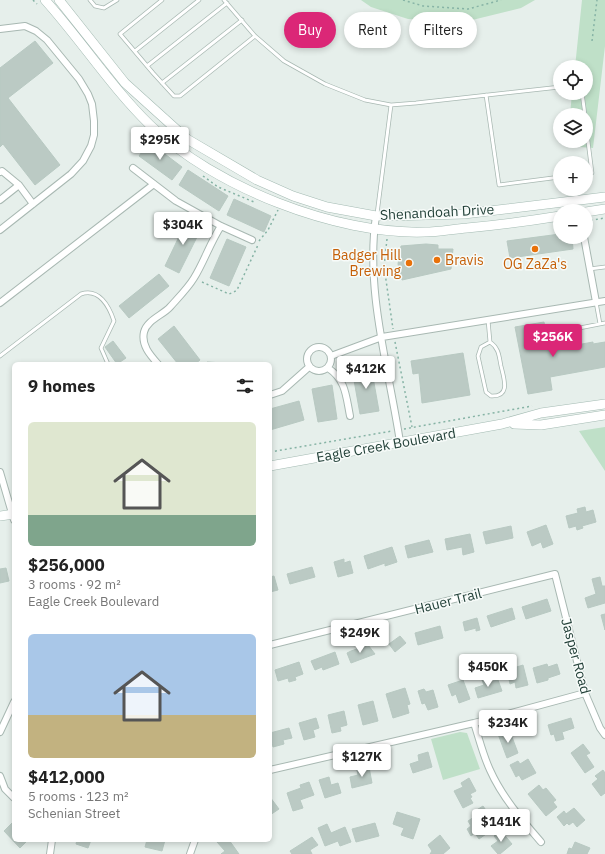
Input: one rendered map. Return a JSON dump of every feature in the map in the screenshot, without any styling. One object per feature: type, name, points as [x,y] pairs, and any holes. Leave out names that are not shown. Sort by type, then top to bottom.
[{"type":"street","name":"Shenandoah Drive","points":[[45,0],[63,20],[119,91],[150,125],[183,153],[227,180],[266,198],[316,216],[374,230],[425,232],[553,217]]},
{"type":"street","name":"Shenandoah Drive","points":[[59,0],[125,83],[187,139],[257,180],[293,196],[327,207],[376,216],[464,214],[605,197]]},
{"type":"street","points":[[0,29],[25,26],[36,31],[47,40],[79,79],[88,94],[92,104],[94,121],[94,135],[91,146],[83,161],[71,174],[0,230]]},
{"type":"street","points":[[133,168],[176,201],[221,226],[252,240]]},
{"type":"street","points":[[0,172],[2,171],[19,186],[33,204]]},
{"type":"street","points":[[0,303],[154,184]]},
{"type":"street","points":[[0,200],[19,186]]},
{"type":"street","points":[[593,211],[605,209]]},
{"type":"street","points":[[376,216],[374,230],[374,270],[382,337],[400,442]]},
{"type":"street","points":[[156,362],[148,353],[144,343],[144,331],[152,320],[169,308],[194,278],[213,238],[221,226]]},
{"type":"street","points":[[585,244],[596,302]]},
{"type":"street","points":[[331,356],[382,337],[605,301]]},
{"type":"street","points":[[323,347],[327,349],[331,356],[332,360],[328,368],[325,370],[316,372],[309,367],[307,363],[307,355],[312,349],[323,347]]},
{"type":"street","points":[[272,394],[282,391],[309,367]]},
{"type":"street","points":[[328,368],[336,373],[344,385],[350,416]]},
{"type":"street","name":"Eagle Creek Boulevard","points":[[272,466],[502,424],[541,414],[605,404]]},
{"type":"street","name":"Eagle Creek Boulevard","points":[[502,424],[541,425],[605,415]]},
{"type":"street","points":[[0,472],[12,513]]},
{"type":"street","points":[[0,516],[12,516]]},
{"type":"street","name":"Hauer Trail","points":[[272,645],[555,574]]},
{"type":"street","name":"Jasper Road","points":[[555,574],[585,693],[600,728],[605,735]]},
{"type":"street","points":[[272,770],[474,723],[585,693]]},
{"type":"street","points":[[0,732],[12,706]]},
{"type":"street","points":[[474,723],[489,769],[502,793],[541,842]]},
{"type":"street","points":[[0,776],[5,789],[12,796]]},
{"type":"street","points":[[50,854],[52,842]]},
{"type":"street","points":[[190,854],[194,842]]},
{"type":"lane","points":[[90,0],[95,6],[104,8],[117,0]]},
{"type":"lane","points":[[162,0],[120,34],[174,96],[180,96],[255,36]]},
{"type":"lane","points":[[135,51],[198,0]]},
{"type":"lane","points":[[147,66],[226,2],[255,36],[284,61],[325,84],[365,100],[391,105],[553,88]]},
{"type":"lane","points":[[162,83],[242,20]]},
{"type":"lane","points":[[486,95],[499,185],[553,178]]},
{"type":"lane","points":[[376,216],[391,105]]},
{"type":"lane","points":[[589,269],[605,267]]},
{"type":"lane","points":[[0,356],[82,294],[87,292],[101,297],[114,321],[103,341],[101,348],[107,362]]},
{"type":"lane","points":[[596,302],[600,324]]},
{"type":"lane","points":[[488,320],[490,342],[497,347],[506,385],[503,392],[497,396],[490,396],[486,392],[478,356],[481,347],[490,342]]},
{"type":"lane","points":[[549,334],[605,323]]},
{"type":"path","points":[[403,0],[423,6],[468,9],[501,0]]},
{"type":"path","points":[[592,41],[597,0]]},
{"type":"path","points":[[202,282],[230,294],[237,290],[260,239],[268,230],[278,210]]},
{"type":"path","points":[[593,220],[605,218]]},
{"type":"path","points":[[272,452],[537,406]]},
{"type":"green space","points":[[361,0],[535,0],[521,8],[477,19],[477,12],[409,12],[408,19],[401,17],[401,12],[386,12],[371,7]]},
{"type":"green space","points":[[582,0],[605,0],[605,46],[593,148],[593,108],[571,108],[571,100],[593,100],[593,60],[576,60]]},
{"type":"green space","points":[[605,427],[605,471],[579,431]]},
{"type":"green space","points":[[460,732],[467,733],[480,769],[443,780],[431,739]]},
{"type":"building","points":[[35,41],[53,63],[8,98],[60,165],[35,185],[3,144],[0,147],[0,68]]},
{"type":"building","points":[[149,142],[182,167],[172,180],[139,156]]},
{"type":"building","points":[[188,170],[228,196],[219,211],[179,185]]},
{"type":"building","points":[[234,199],[271,216],[264,232],[227,215]]},
{"type":"building","points":[[187,220],[202,227],[179,273],[165,266]]},
{"type":"building","points":[[553,235],[553,244],[573,244],[573,249],[510,258],[507,241]]},
{"type":"building","points":[[227,239],[246,247],[229,286],[210,278]]},
{"type":"building","points":[[426,244],[438,245],[438,249],[453,249],[451,269],[402,280],[398,264],[401,246]]},
{"type":"building","points":[[159,274],[169,286],[129,318],[119,306]]},
{"type":"building","points":[[544,322],[549,350],[593,342],[593,344],[605,342],[605,367],[550,377],[552,390],[528,394],[515,327]]},
{"type":"building","points":[[174,326],[200,360],[198,362],[176,362],[158,339]]},
{"type":"building","points":[[113,341],[126,358],[120,362],[116,362],[105,347]]},
{"type":"building","points":[[463,353],[470,395],[422,403],[419,373],[413,374],[411,361]]},
{"type":"building","points":[[371,366],[379,411],[360,414],[352,369]]},
{"type":"building","points":[[332,385],[337,419],[318,422],[312,389]]},
{"type":"building","points":[[299,401],[304,420],[272,429],[272,408]]},
{"type":"building","points":[[585,507],[586,512],[593,510],[596,522],[582,526],[583,528],[577,530],[576,526],[569,528],[566,516],[578,513],[577,509]]},
{"type":"building","points":[[546,525],[553,544],[543,548],[541,542],[532,546],[527,532]]},
{"type":"building","points":[[511,526],[513,538],[486,544],[483,532]]},
{"type":"building","points":[[470,534],[474,552],[463,555],[462,547],[447,550],[445,539]]},
{"type":"building","points":[[429,540],[433,552],[408,558],[405,546]]},
{"type":"building","points":[[392,547],[397,562],[385,566],[385,563],[368,569],[364,556]]},
{"type":"building","points":[[344,559],[344,563],[350,561],[353,573],[338,577],[334,562]]},
{"type":"building","points":[[312,567],[315,577],[290,584],[287,574]]},
{"type":"building","points":[[6,568],[9,581],[0,583],[0,569]]},
{"type":"building","points":[[272,576],[274,576],[278,590],[272,592]]},
{"type":"building","points":[[600,577],[602,586],[605,586],[605,603],[588,608],[585,598],[596,594],[592,579]]},
{"type":"building","points":[[547,599],[551,611],[526,619],[522,607]]},
{"type":"building","points":[[512,608],[515,619],[491,627],[487,616]]},
{"type":"building","points":[[605,614],[605,630],[601,615]]},
{"type":"building","points":[[477,618],[480,630],[476,631],[476,628],[465,631],[463,622]]},
{"type":"building","points":[[440,626],[443,638],[418,645],[415,633]]},
{"type":"building","points":[[400,636],[406,643],[395,652],[389,644]]},
{"type":"building","points":[[368,645],[375,654],[351,663],[347,653]]},
{"type":"building","points":[[335,652],[339,664],[323,670],[322,667],[315,670],[311,661]]},
{"type":"building","points":[[299,662],[303,674],[295,677],[296,680],[289,682],[288,678],[278,681],[275,670]]},
{"type":"building","points":[[547,664],[548,667],[557,664],[560,674],[548,678],[548,680],[537,683],[533,668]]},
{"type":"building","points":[[523,665],[528,685],[516,688],[515,682],[510,684],[507,670]]},
{"type":"building","points":[[488,679],[489,682],[498,680],[502,691],[478,698],[475,688],[484,685],[482,680]]},
{"type":"building","points":[[463,680],[470,699],[459,703],[456,694],[452,696],[448,685]]},
{"type":"building","points":[[405,688],[410,704],[407,705],[409,713],[393,718],[386,694]]},
{"type":"building","points":[[424,689],[426,692],[433,690],[438,707],[428,710],[425,703],[422,704],[418,691]]},
{"type":"building","points":[[373,701],[378,721],[363,725],[358,705]]},
{"type":"building","points":[[344,711],[347,725],[340,727],[341,731],[332,733],[328,715]]},
{"type":"building","points":[[316,718],[319,728],[313,730],[315,737],[304,740],[299,723]]},
{"type":"building","points":[[571,718],[574,728],[562,732],[564,739],[556,741],[554,734],[551,735],[548,725]]},
{"type":"building","points":[[289,728],[292,738],[283,740],[284,744],[273,747],[272,732]]},
{"type":"building","points":[[509,729],[518,753],[507,758],[498,734]]},
{"type":"building","points":[[583,744],[590,753],[586,755],[594,767],[585,773],[571,753]]},
{"type":"building","points":[[428,752],[432,767],[413,773],[410,764],[419,761],[418,755]]},
{"type":"building","points":[[528,759],[536,773],[522,780],[519,775],[516,777],[510,765],[518,761],[520,764]]},
{"type":"building","points":[[369,767],[372,783],[352,788],[350,777],[358,775],[357,770]]},
{"type":"building","points":[[603,770],[605,773],[605,793],[601,796],[592,784],[598,779],[595,776]]},
{"type":"building","points":[[329,777],[331,785],[338,783],[341,793],[325,798],[319,780]]},
{"type":"building","points":[[469,778],[476,791],[470,794],[472,797],[470,798],[473,803],[463,808],[454,791],[463,787],[461,783]]},
{"type":"building","points":[[309,782],[314,795],[300,800],[303,808],[293,811],[287,793],[301,788],[300,785]]},
{"type":"building","points":[[539,785],[543,790],[546,788],[556,800],[553,802],[557,807],[546,816],[528,794]]},
{"type":"building","points":[[272,800],[279,809],[272,814]]},
{"type":"building","points":[[483,806],[490,816],[482,822],[489,832],[479,839],[475,833],[471,836],[467,829],[471,826],[468,821],[477,815],[475,811]]},
{"type":"building","points":[[574,808],[585,820],[577,827],[573,822],[569,825],[567,823],[564,826],[557,817],[564,811],[566,814]]},
{"type":"building","points":[[397,812],[420,819],[413,839],[401,835],[404,828],[393,824]]},
{"type":"building","points":[[12,823],[12,840],[4,831]]},
{"type":"building","points":[[375,823],[379,836],[356,842],[352,829]]},
{"type":"building","points":[[327,824],[331,833],[345,827],[351,842],[340,846],[338,841],[325,846],[318,828]]},
{"type":"building","points":[[501,831],[512,844],[498,854],[491,846],[498,841],[494,836]]},
{"type":"building","points":[[440,835],[450,848],[443,854],[430,854],[432,851],[428,845]]},
{"type":"building","points":[[312,837],[318,845],[310,850],[312,854],[292,854],[290,851]]},
{"type":"building","points":[[14,842],[26,842],[20,848]]},
{"type":"building","points":[[76,842],[90,842],[88,848],[76,844]]},
{"type":"building","points":[[146,842],[164,842],[162,851],[145,847]]},
{"type":"building","points":[[217,842],[230,842],[239,854],[221,854],[225,851]]},
{"type":"building","points":[[575,842],[590,848],[587,854],[567,854],[569,848],[572,849]]},
{"type":"place","name":"OG ZaZa's","points":[[535,249]]},
{"type":"place","name":"Bravis","points":[[437,260]]},
{"type":"place","name":"Badger Hill Brewing","points":[[409,263]]}]
